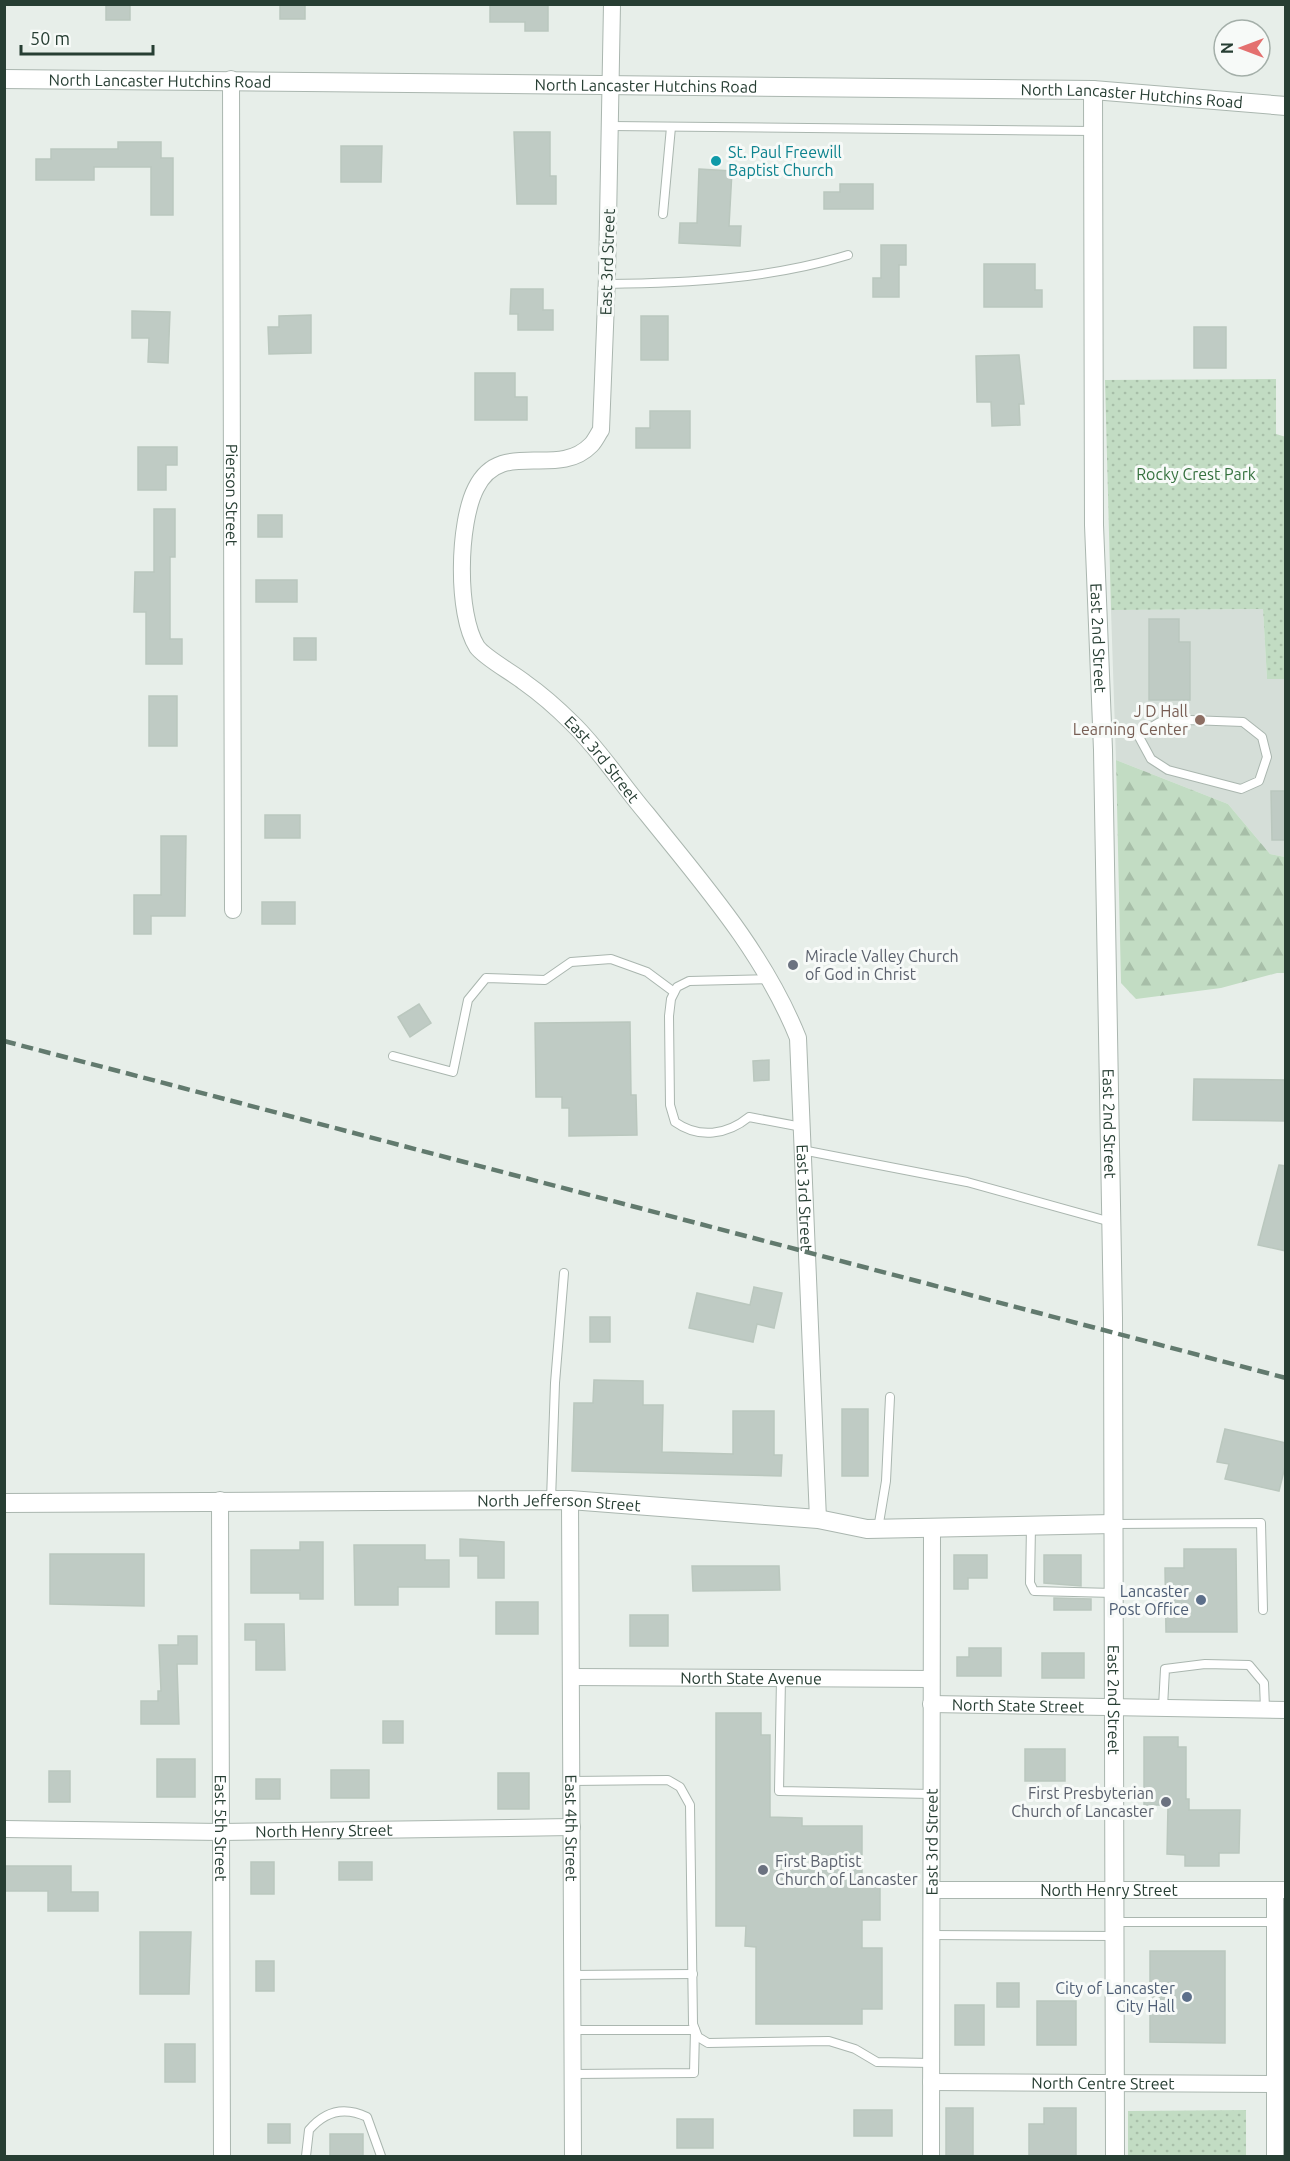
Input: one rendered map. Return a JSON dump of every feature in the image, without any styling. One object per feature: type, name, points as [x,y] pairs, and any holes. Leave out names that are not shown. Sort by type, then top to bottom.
[{"type":"street","name":"East 3rd Street","points":[[612,4],[607,284],[600,430],[591,445],[555,462],[530,459],[505,463],[486,470],[474,490],[465,527],[463,575],[466,621],[478,648],[528,684],[573,724],[723,909],[784,1002],[798,1038],[818,1519]]},
{"type":"street","name":"North Lancaster Hutchins Road","points":[[4,78],[1093,90],[1286,106]]},
{"type":"street","name":"Pierson Street","points":[[231,79],[233,910]]},
{"type":"street","name":"East 2nd Street","points":[[1093,90],[1095,525],[1102,724],[1111,1222],[1115,2157]]},
{"type":"street","name":"North Jefferson Street","points":[[4,1503],[220,1500],[560,1500],[818,1519],[878,1529],[1113,1524]]},
{"type":"street","name":"East 5th Street","points":[[220,1500],[222,2157]]},
{"type":"street","name":"East 4th Street","points":[[560,1500],[571,1677],[573,2157]]},
{"type":"street","name":"East 3rd Street","points":[[931,2157],[932,1528]]},
{"type":"street","name":"North State Avenue","points":[[571,1677],[931,1679]]},
{"type":"street","name":"North State Street","points":[[931,1704],[1286,1710]]},
{"type":"street","name":"North Henry Street","points":[[4,1829],[221,1832],[572,1827]]},
{"type":"street","name":"North Henry Street","points":[[932,1890],[1280,1890]]},
{"type":"street","points":[[1275,2157],[1275,1922],[1280,1890]]},
{"type":"street","name":"North Centre Street","points":[[931,2082],[1275,2084]]},
{"type":"lane","points":[[611,126],[1094,131]]},
{"type":"lane","points":[[663,214],[671,127]]},
{"type":"lane","points":[[607,284],[665,283],[758,275],[812,266],[848,255]]},
{"type":"lane","points":[[1102,724],[1138,735],[1151,759],[1168,770],[1241,789],[1259,782],[1267,757],[1262,737],[1244,722],[1190,720],[1160,722],[1138,735]]},
{"type":"lane","points":[[393,1056],[453,1072],[468,1000],[486,978],[545,980],[571,962],[611,959],[647,972],[674,992]]},
{"type":"lane","points":[[771,979],[689,981],[677,987],[670,999],[670,1105],[675,1122],[687,1130],[704,1133],[728,1130],[749,1117],[802,1127]]},
{"type":"lane","points":[[802,1150],[967,1182],[1111,1222]]},
{"type":"lane","points":[[560,1500],[555,1383],[564,1273]]},
{"type":"lane","points":[[878,1529],[886,1481],[890,1398]]},
{"type":"lane","points":[[1113,1524],[1261,1523],[1263,1610]]},
{"type":"lane","points":[[1031,1526],[1030,1583],[1034,1591],[1114,1593]]},
{"type":"lane","points":[[1163,1707],[1165,1669],[1227,1664],[1249,1665],[1264,1683],[1265,1709]]},
{"type":"lane","points":[[781,1678],[780,1791],[931,1794]]},
{"type":"lane","points":[[571,1781],[668,1780],[680,1787],[690,1805],[693,2024],[698,2037],[708,2043],[829,2042],[855,2049],[877,2062],[931,2063]]},
{"type":"lane","points":[[931,1935],[1275,1922]]},
{"type":"lane","points":[[572,1975],[693,1974]]},
{"type":"lane","points":[[573,2030],[695,2031]]},
{"type":"lane","points":[[573,2074],[694,2073],[695,2031]]},
{"type":"lane","points":[[306,2157],[309,2130],[327,2113],[341,2111],[367,2117],[381,2157]]},
{"type":"shaded area","name":"J D Hall Learning Center","points":[[1263,609],[1267,679],[1285,679],[1285,857],[1270,854],[1228,804],[1116,760],[1111,610]]},
{"type":"green space","name":"Rocky Crest Park","points":[[1276,379],[1276,434],[1286,437],[1285,679],[1267,679],[1263,609],[1111,610],[1105,380]]},
{"type":"green space","points":[[1116,760],[1228,804],[1270,854],[1285,857],[1285,973],[1277,973],[1221,988],[1136,999],[1121,983]]},
{"type":"green space","points":[[1246,2110],[1246,2156],[1128,2156],[1128,2111]]},
{"type":"building","points":[[106,4],[130,4],[130,20],[106,20]]},
{"type":"building","points":[[280,4],[305,4],[305,19],[280,19]]},
{"type":"building","points":[[490,4],[548,4],[548,31],[525,31],[525,22],[490,22]]},
{"type":"building","points":[[514,132],[550,132],[550,176],[556,176],[556,204],[517,204]]},
{"type":"building","points":[[118,142],[161,142],[161,158],[173,158],[173,215],[151,215],[151,167],[94,167],[94,180],[36,180],[36,159],[51,159],[51,149],[118,149]]},
{"type":"building","points":[[341,146],[382,146],[381,182],[341,182]]},
{"type":"building","points":[[699,169],[732,171],[729,226],[741,226],[740,246],[679,243],[680,223],[697,223]]},
{"type":"building","points":[[840,184],[873,184],[873,209],[824,209],[824,192],[840,192]]},
{"type":"building","points":[[881,245],[906,245],[906,265],[899,265],[899,297],[873,297],[873,278],[881,278]]},
{"type":"building","points":[[984,264],[1035,264],[1035,290],[1042,290],[1042,307],[984,307]]},
{"type":"building","points":[[511,289],[543,289],[543,310],[553,310],[553,330],[518,330],[518,314],[510,314]]},
{"type":"building","points":[[132,311],[170,312],[168,363],[148,362],[149,338],[132,338]]},
{"type":"building","points":[[311,315],[311,353],[269,354],[268,327],[279,327],[279,316]]},
{"type":"building","points":[[641,316],[668,316],[668,360],[641,360]]},
{"type":"building","points":[[1194,327],[1226,327],[1226,368],[1194,368]]},
{"type":"building","points":[[1019,355],[1024,404],[1019,404],[1020,425],[992,426],[991,402],[977,402],[976,356]]},
{"type":"building","points":[[475,373],[515,373],[515,397],[527,397],[527,420],[475,420]]},
{"type":"building","points":[[650,411],[690,411],[690,448],[636,448],[636,428],[650,428]]},
{"type":"building","points":[[138,447],[177,447],[177,465],[166,465],[166,490],[138,490]]},
{"type":"building","points":[[154,509],[175,509],[175,557],[170,557],[170,639],[182,639],[182,664],[146,664],[146,612],[134,612],[135,572],[154,572]]},
{"type":"building","points":[[258,515],[282,515],[282,537],[258,537]]},
{"type":"building","points":[[256,580],[297,580],[297,602],[256,602]]},
{"type":"building","points":[[1149,619],[1179,619],[1179,642],[1190,642],[1190,700],[1149,700]]},
{"type":"building","points":[[294,638],[316,638],[316,660],[294,660]]},
{"type":"building","points":[[149,696],[177,696],[177,746],[149,746]]},
{"type":"building","points":[[1271,791],[1286,791],[1286,840],[1272,840]]},
{"type":"building","points":[[265,815],[300,815],[300,838],[265,838]]},
{"type":"building","points":[[161,836],[186,836],[185,916],[151,916],[151,934],[134,934],[134,895],[161,895]]},
{"type":"building","points":[[262,902],[295,902],[295,924],[262,924]]},
{"type":"building","points":[[419,1004],[431,1023],[410,1037],[398,1017]]},
{"type":"building","points":[[630,1022],[631,1095],[636,1095],[637,1135],[569,1136],[569,1108],[562,1108],[562,1097],[536,1097],[535,1023]]},
{"type":"building","points":[[769,1060],[769,1080],[754,1081],[753,1061]]},
{"type":"building","points":[[1194,1079],[1286,1080],[1286,1121],[1193,1120]]},
{"type":"building","points":[[1279,1165],[1286,1166],[1286,1251],[1258,1245]]},
{"type":"building","points":[[754,1287],[782,1293],[774,1328],[757,1324],[753,1342],[689,1328],[697,1293],[750,1305]]},
{"type":"building","points":[[590,1317],[610,1317],[610,1342],[590,1342]]},
{"type":"building","points":[[594,1380],[643,1381],[643,1405],[663,1405],[662,1452],[733,1454],[733,1411],[774,1411],[774,1455],[782,1455],[781,1476],[572,1471],[574,1403],[593,1403]]},
{"type":"building","points":[[842,1409],[868,1409],[868,1476],[842,1476]]},
{"type":"building","points":[[1225,1429],[1286,1443],[1286,1463],[1279,1491],[1225,1479],[1229,1464],[1217,1462]]},
{"type":"building","points":[[460,1539],[504,1542],[504,1578],[478,1578],[478,1556],[460,1556]]},
{"type":"building","points":[[300,1542],[323,1542],[323,1599],[300,1599],[300,1593],[251,1593],[251,1550],[300,1550]]},
{"type":"building","points":[[354,1545],[425,1545],[425,1560],[449,1560],[449,1587],[398,1587],[398,1605],[355,1605]]},
{"type":"building","name":"Lancaster Post Office","points":[[1184,1549],[1236,1549],[1237,1632],[1166,1632],[1165,1568],[1184,1568]]},
{"type":"building","points":[[50,1554],[144,1554],[144,1606],[50,1604]]},
{"type":"building","points":[[954,1555],[987,1555],[987,1578],[968,1578],[968,1589],[954,1589]]},
{"type":"building","points":[[1044,1555],[1081,1555],[1081,1586],[1044,1583]]},
{"type":"building","points":[[692,1566],[779,1566],[780,1590],[693,1591]]},
{"type":"building","points":[[1054,1598],[1091,1599],[1091,1610],[1054,1610]]},
{"type":"building","points":[[496,1602],[538,1602],[538,1634],[496,1634]]},
{"type":"building","points":[[630,1615],[668,1615],[668,1646],[630,1646]]},
{"type":"building","points":[[245,1624],[284,1624],[285,1670],[256,1670],[256,1640],[245,1640]]},
{"type":"building","points":[[178,1636],[197,1636],[197,1664],[177,1664],[179,1724],[141,1724],[141,1701],[158,1701],[158,1691],[161,1691],[159,1645],[178,1645]]},
{"type":"building","points":[[969,1648],[1001,1648],[1001,1676],[957,1676],[957,1657],[969,1657]]},
{"type":"building","points":[[1042,1653],[1084,1653],[1084,1678],[1042,1678]]},
{"type":"building","name":"First Baptist Church of Lancaster","points":[[716,1713],[761,1713],[761,1735],[770,1735],[770,1817],[802,1818],[802,1826],[862,1826],[862,1883],[880,1883],[880,1920],[862,1920],[862,1948],[882,1948],[882,2009],[862,2009],[862,2024],[756,2024],[756,1947],[745,1946],[746,1926],[716,1926]]},
{"type":"building","points":[[383,1721],[403,1721],[403,1743],[383,1743]]},
{"type":"building","name":"First Presbyterian Church of Lancaster","points":[[1144,1737],[1178,1737],[1178,1747],[1186,1747],[1186,1799],[1189,1799],[1189,1810],[1240,1810],[1239,1853],[1219,1853],[1219,1866],[1185,1866],[1185,1855],[1167,1854],[1168,1805],[1144,1805]]},
{"type":"building","points":[[1025,1749],[1065,1749],[1065,1781],[1025,1781]]},
{"type":"building","points":[[157,1759],[195,1759],[195,1797],[157,1797]]},
{"type":"building","points":[[331,1770],[369,1770],[369,1798],[331,1798]]},
{"type":"building","points":[[49,1771],[70,1771],[70,1802],[49,1802]]},
{"type":"building","points":[[498,1773],[529,1773],[529,1809],[498,1809]]},
{"type":"building","points":[[256,1779],[280,1779],[280,1799],[256,1799]]},
{"type":"building","points":[[251,1862],[274,1862],[274,1894],[251,1894]]},
{"type":"building","points":[[339,1862],[372,1862],[372,1880],[339,1880]]},
{"type":"building","points":[[5,1866],[71,1866],[71,1892],[98,1892],[98,1911],[48,1911],[48,1891],[5,1891]]},
{"type":"building","points":[[140,1932],[191,1932],[189,1994],[140,1994]]},
{"type":"building","name":"City of Lancaster City Hall","points":[[1150,1951],[1225,1951],[1225,2043],[1150,2042]]},
{"type":"building","points":[[256,1961],[274,1961],[274,1991],[256,1991]]},
{"type":"building","points":[[997,1983],[1019,1983],[1019,2007],[997,2007]]},
{"type":"building","points":[[1037,2001],[1076,2001],[1076,2045],[1037,2045]]},
{"type":"building","points":[[955,2005],[984,2005],[984,2045],[955,2045]]},
{"type":"building","points":[[165,2044],[195,2044],[195,2082],[165,2082]]},
{"type":"building","points":[[946,2108],[973,2108],[973,2157],[946,2157]]},
{"type":"building","points":[[1044,2108],[1076,2108],[1076,2157],[1029,2157],[1029,2124],[1044,2124]]},
{"type":"building","points":[[854,2110],[892,2110],[892,2136],[854,2136]]},
{"type":"building","points":[[677,2119],[713,2119],[713,2148],[677,2148]]},
{"type":"building","points":[[268,2124],[290,2124],[290,2143],[268,2143]]},
{"type":"building","points":[[330,2134],[363,2134],[363,2157],[330,2157]]},
{"type":"railway","points":[[4,1041],[1286,1378]]},
{"type":"place","name":"St. Paul Freewill Baptist Church","points":[[716,161]]},
{"type":"place","name":"J D Hall Learning Center","points":[[1200,720]]},
{"type":"place","name":"Miracle Valley Church of God in Christ","points":[[793,965]]},
{"type":"place","name":"Lancaster Post Office","points":[[1201,1600]]},
{"type":"place","name":"First Presbyterian Church of Lancaster","points":[[1166,1802]]},
{"type":"place","name":"First Baptist Church of Lancaster","points":[[763,1870]]},
{"type":"place","name":"City of Lancaster City Hall","points":[[1187,1997]]}]
